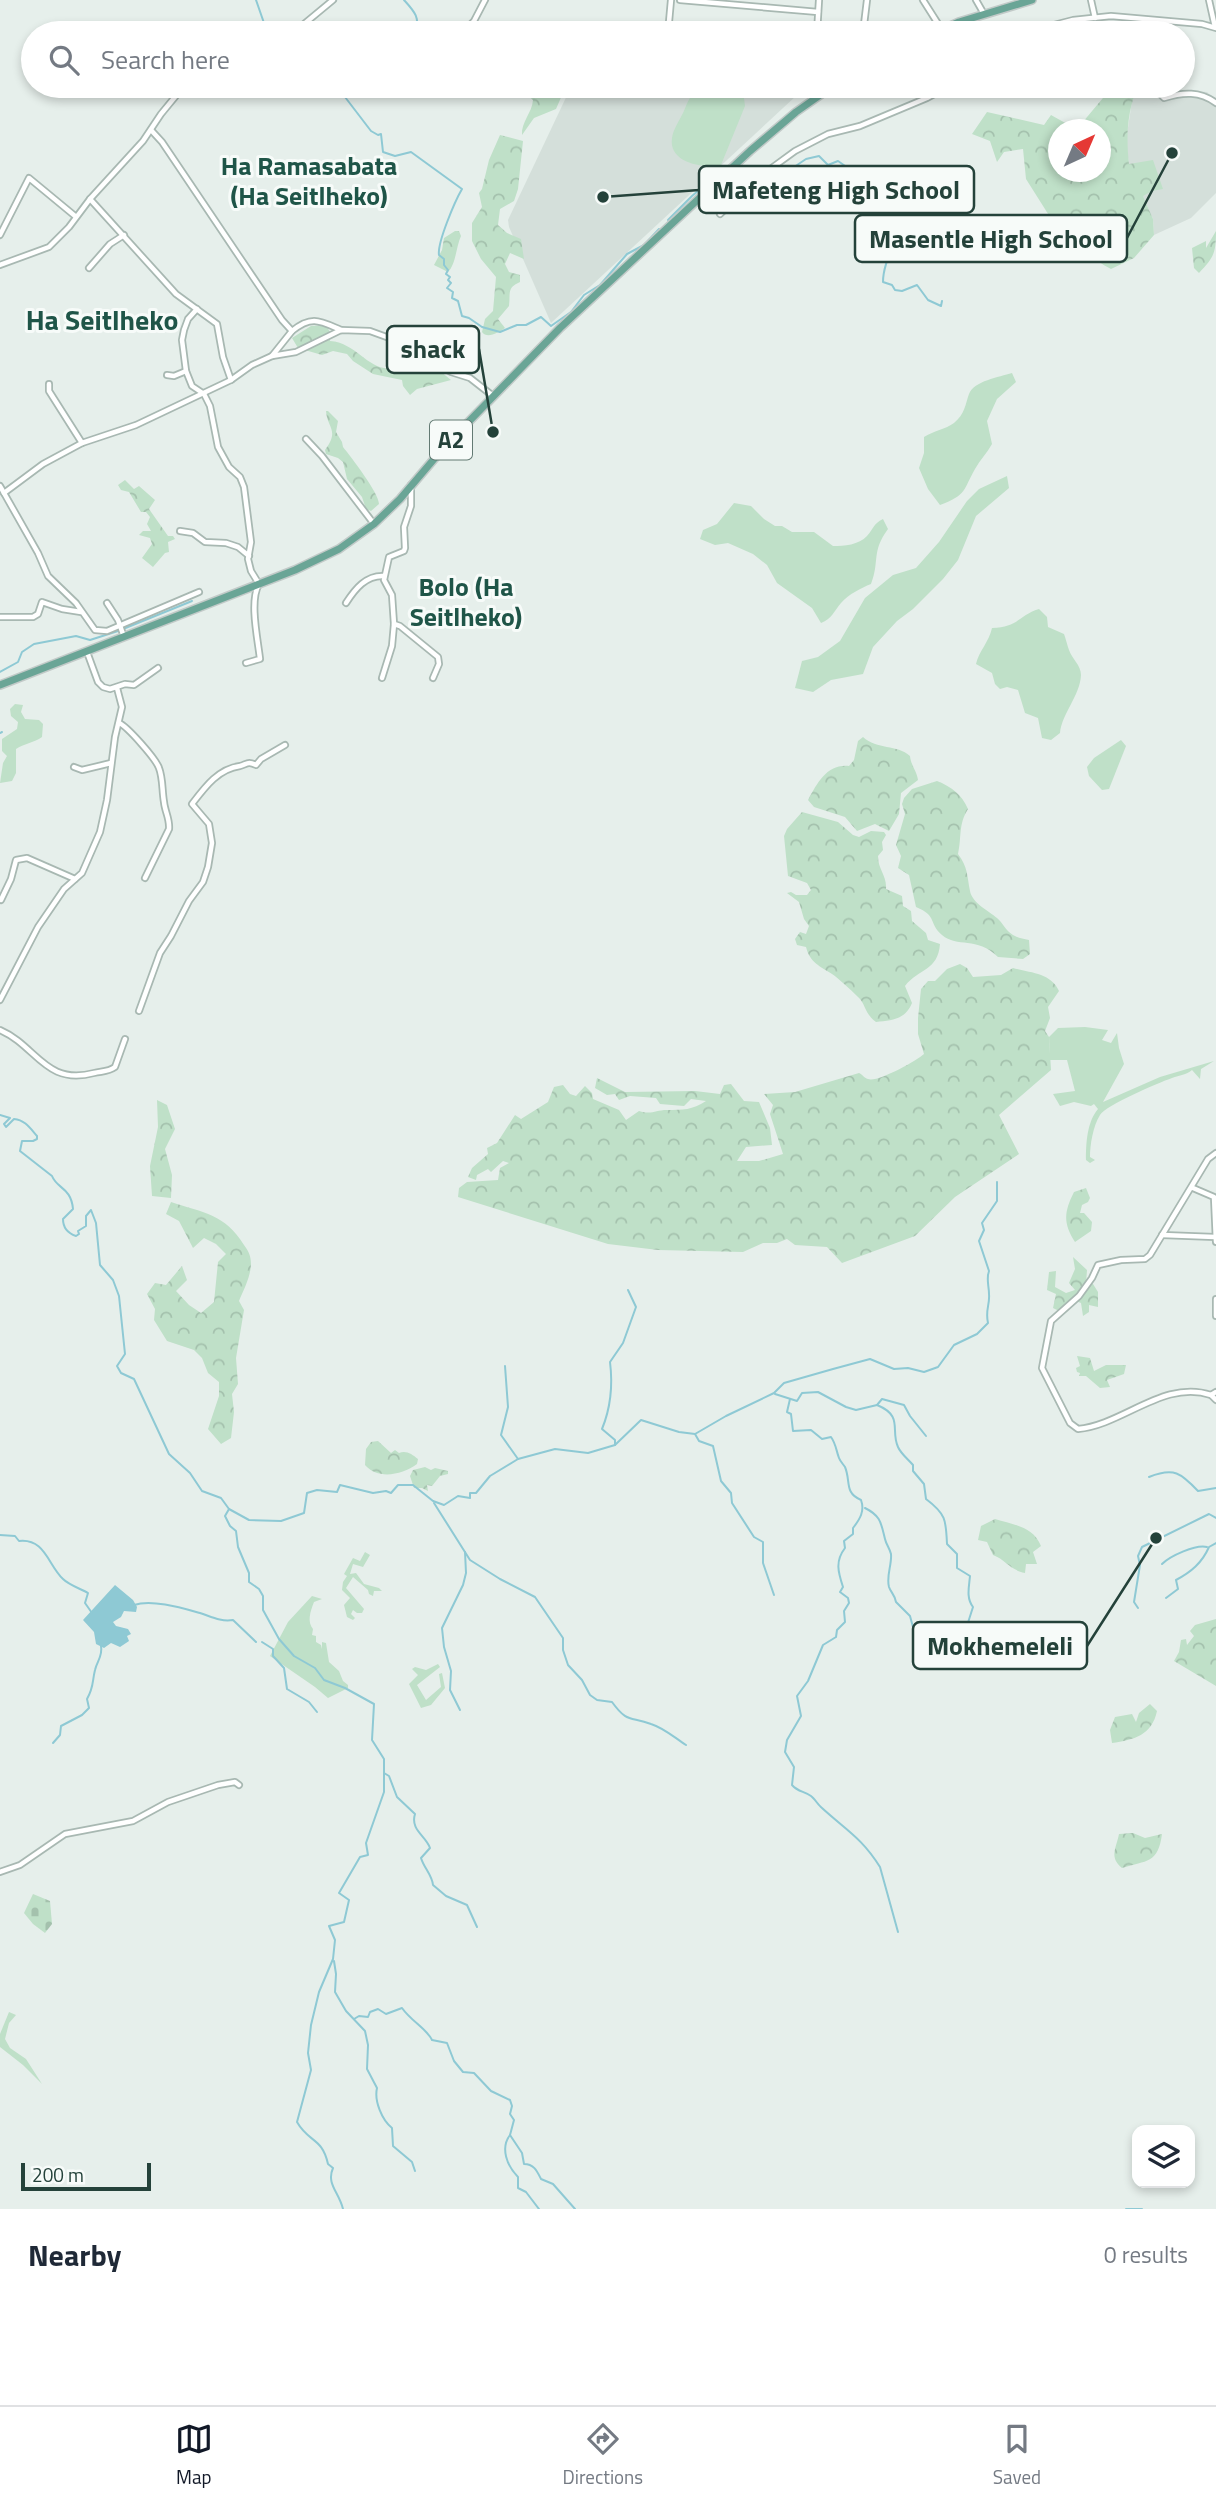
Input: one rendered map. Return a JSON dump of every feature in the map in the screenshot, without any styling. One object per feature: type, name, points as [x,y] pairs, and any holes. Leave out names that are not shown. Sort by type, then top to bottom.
[{"type":"main road","points":[[966,21],[1032,0]]},
{"type":"main road","name":"A2","points":[[0,685],[259,584],[339,549],[374,524],[560,328],[750,151],[816,98]]},
{"type":"street","points":[[308,21],[333,0]]},
{"type":"street","points":[[474,21],[485,0]]},
{"type":"street","points":[[669,21],[671,0]]},
{"type":"street","points":[[680,0],[818,12]]},
{"type":"street","points":[[818,21],[819,0]]},
{"type":"street","points":[[864,21],[867,0]]},
{"type":"street","points":[[923,0],[933,21]]},
{"type":"street","points":[[976,0],[984,14]]},
{"type":"street","points":[[1091,0],[1094,18]]},
{"type":"street","points":[[1195,23],[1215,28],[1209,0]]},
{"type":"street","points":[[1069,21],[1111,16],[1168,21]]},
{"type":"street","points":[[1195,94],[1204,94],[1216,103]]},
{"type":"street","points":[[0,265],[49,247],[69,227],[75,216],[151,130],[175,98]]},
{"type":"street","points":[[720,214],[758,177],[795,151],[828,134],[860,127],[927,98]]},
{"type":"street","points":[[151,130],[168,150],[292,331]]},
{"type":"street","points":[[0,235],[29,178],[75,216]]},
{"type":"street","points":[[90,199],[176,294],[216,324],[231,380]]},
{"type":"street","points":[[89,268],[110,244],[124,234]]},
{"type":"street","points":[[197,309],[188,319],[182,340],[186,371],[192,386],[204,394],[213,415],[218,447],[244,487],[251,542],[251,571],[259,584],[254,610],[260,659],[246,663]]},
{"type":"street","points":[[272,356],[292,331],[305,322],[315,320],[341,330],[370,331],[392,339],[451,372],[470,378],[493,396]]},
{"type":"street","points":[[4,493],[43,464],[82,443],[127,428],[182,401],[204,394],[252,365],[272,356],[296,352],[341,330]]},
{"type":"street","points":[[167,375],[174,376],[186,371]]},
{"type":"street","points":[[49,384],[49,391],[82,443]]},
{"type":"street","points":[[306,439],[374,524]]},
{"type":"street","points":[[382,678],[392,646],[394,624],[392,595],[384,576],[389,557],[404,551],[405,548],[404,527],[411,506],[411,485]]},
{"type":"street","points":[[0,486],[48,576],[95,630],[107,631],[199,592]]},
{"type":"street","points":[[180,531],[205,542],[226,543],[238,547],[249,556]]},
{"type":"street","points":[[346,603],[359,586],[375,576],[384,576]]},
{"type":"street","points":[[0,617],[33,617],[38,614],[42,602],[82,612]]},
{"type":"street","points":[[107,603],[124,637]]},
{"type":"street","points":[[394,624],[438,657],[439,664],[433,678]]},
{"type":"street","points":[[87,652],[98,682],[103,687],[134,685],[159,668]]},
{"type":"street","points":[[0,1000],[38,928],[64,889],[82,873],[100,832],[122,707],[117,688]]},
{"type":"street","points":[[119,723],[142,745],[160,769],[164,803],[170,821],[169,829],[145,878]]},
{"type":"street","points":[[139,1010],[160,953],[172,936],[189,901],[203,882],[208,867],[212,843],[209,824],[192,804],[223,771],[231,766],[250,762],[256,765],[261,759],[285,745]]},
{"type":"street","points":[[74,767],[82,770],[111,763]]},
{"type":"street","points":[[1,900],[16,860],[27,858],[75,879]]},
{"type":"street","points":[[0,1030],[11,1035],[50,1070],[83,1077],[115,1067],[125,1039]]},
{"type":"street","points":[[1216,1153],[1208,1159],[1193,1188],[1147,1258],[1098,1265],[1079,1296],[1051,1321],[1042,1368],[1070,1423],[1078,1429],[1096,1426],[1163,1397],[1197,1391],[1213,1394],[1216,1400]]},
{"type":"street","points":[[1162,1235],[1216,1240],[1214,1197],[1193,1188]]},
{"type":"street","points":[[1216,1298],[1216,1316]]},
{"type":"street","points":[[0,1872],[27,1861],[65,1834],[132,1821],[168,1802],[218,1785],[235,1782],[239,1785]]},
{"type":"shaded area","points":[[1195,91],[1207,92],[1216,101],[1216,193],[1191,218],[1154,235],[1153,219],[1129,165],[1126,141],[1133,98],[1195,98]]},
{"type":"shaded area","points":[[566,98],[794,98],[551,323],[508,220]]},
{"type":"green space","points":[[531,98],[561,98],[556,109],[534,118],[522,135],[523,126],[533,100]]},
{"type":"green space","points":[[690,98],[744,98],[745,106],[721,165],[697,165],[681,159],[672,147],[675,129]]},
{"type":"green space","points":[[1103,98],[1134,98],[1128,124],[1129,164],[1153,160],[1163,189],[1143,196],[1153,219],[1154,235],[1134,258],[1111,269],[1097,260],[1087,252],[1074,225],[1050,217],[1026,179],[1023,149],[1004,152],[997,162],[990,141],[972,134],[987,112],[1044,125],[1048,119],[1048,182],[1111,182],[1111,119],[1085,119]]},
{"type":"green space","points":[[500,135],[523,141],[518,189],[514,201],[500,209],[498,225],[507,233],[521,239],[524,259],[510,253],[505,264],[509,272],[520,275],[520,282],[511,289],[509,306],[498,319],[505,328],[487,335],[482,332],[485,319],[493,311],[496,277],[481,259],[472,241],[472,223],[482,207],[479,193]]},
{"type":"green space","points":[[459,231],[461,236],[453,265],[448,272],[434,265],[442,250],[444,238]]},
{"type":"green space","points":[[1216,231],[1213,254],[1199,273],[1194,268],[1192,248],[1206,241],[1206,248]]},
{"type":"green space","points":[[326,325],[330,332],[330,341],[351,348],[377,366],[396,367],[407,361],[414,370],[440,371],[451,380],[417,389],[410,395],[402,380],[373,374],[347,354],[333,351],[322,355],[298,348],[292,338],[311,326]]},
{"type":"green space","points":[[1012,373],[1016,382],[997,399],[987,421],[992,444],[963,491],[940,505],[928,489],[919,468],[924,453],[924,437],[958,420],[969,394],[976,386]]},
{"type":"green space","points":[[326,411],[338,421],[336,432],[343,447],[378,499],[379,504],[371,511],[366,509],[362,497],[347,479],[343,462],[326,454],[325,450],[332,438],[332,429]]},
{"type":"green space","points":[[1007,476],[1009,488],[976,516],[958,560],[943,579],[873,647],[863,674],[831,680],[813,692],[795,688],[802,661],[818,657],[840,641],[865,598],[893,575],[916,568],[939,542],[967,501],[979,489]]},
{"type":"green space","points":[[125,480],[134,489],[139,486],[155,500],[149,509],[168,536],[175,539],[168,542],[169,552],[153,567],[142,558],[152,544],[150,538],[139,535],[143,531],[151,531],[147,524],[150,517],[146,512],[141,512],[129,492],[121,490],[118,485]]},
{"type":"green space","points":[[734,503],[751,506],[775,526],[782,526],[792,532],[814,532],[833,546],[860,541],[883,519],[888,529],[879,544],[871,584],[848,597],[821,623],[812,608],[777,583],[767,565],[753,554],[728,543],[715,545],[700,539],[703,530],[717,524]]},
{"type":"green space","points":[[1039,609],[1047,617],[1048,627],[1064,634],[1081,675],[1078,690],[1064,718],[1060,733],[1051,740],[1042,738],[1038,718],[1025,713],[1018,690],[1007,687],[1000,689],[995,684],[992,673],[976,664],[992,628],[1013,623]]},
{"type":"green space","points":[[15,704],[23,705],[21,712],[25,719],[39,720],[43,724],[42,737],[16,749],[16,773],[12,781],[0,783],[3,763],[7,756],[2,751],[2,739],[17,729],[18,722],[11,716],[10,709]]},
{"type":"green space","points":[[863,737],[874,744],[905,752],[910,756],[918,780],[901,793],[899,814],[889,831],[875,824],[857,831],[845,817],[814,807],[808,800],[829,771],[849,766],[854,760],[858,741]]},
{"type":"green space","points":[[1121,740],[1126,746],[1109,789],[1102,790],[1089,776],[1087,767],[1094,758]]},
{"type":"green space","points":[[937,781],[956,792],[968,809],[961,826],[958,854],[965,867],[971,895],[1010,933],[1029,940],[1030,954],[1023,959],[998,957],[975,944],[948,939],[938,931],[927,913],[916,907],[909,875],[898,868],[901,856],[896,845],[905,814],[902,804],[912,789]]},
{"type":"green space","points":[[802,812],[838,822],[859,837],[871,831],[884,832],[886,835],[882,842],[883,850],[878,856],[886,889],[902,896],[903,906],[911,911],[912,921],[926,933],[928,940],[940,944],[932,964],[905,986],[912,1003],[906,1013],[897,1018],[876,1022],[854,993],[813,960],[806,947],[797,945],[795,939],[800,932],[806,934],[809,926],[799,902],[787,893],[807,895],[811,890],[807,883],[788,876],[784,836]]},
{"type":"green space","points":[[960,964],[967,968],[973,977],[1001,975],[1013,968],[1046,977],[1055,985],[1059,991],[1048,1007],[1050,1018],[1045,1031],[1049,1037],[1051,1070],[999,1115],[1019,1154],[955,1197],[915,1236],[842,1263],[827,1247],[795,1245],[787,1239],[777,1243],[763,1243],[743,1252],[658,1250],[608,1244],[458,1197],[459,1188],[467,1182],[498,1180],[500,1168],[509,1163],[503,1161],[491,1172],[488,1169],[477,1175],[476,1180],[468,1177],[472,1168],[488,1154],[487,1148],[497,1143],[515,1115],[521,1119],[548,1102],[554,1087],[563,1085],[570,1094],[576,1096],[585,1086],[592,1093],[593,1099],[619,1110],[626,1120],[639,1111],[687,1109],[706,1101],[691,1099],[684,1106],[660,1104],[656,1098],[630,1096],[619,1100],[615,1094],[607,1095],[595,1088],[597,1078],[625,1092],[695,1091],[720,1094],[724,1085],[731,1084],[744,1101],[759,1102],[770,1128],[772,1145],[746,1147],[737,1161],[759,1161],[783,1154],[770,1114],[773,1105],[764,1094],[795,1092],[859,1073],[868,1079],[879,1078],[920,1057],[924,1054],[918,1034],[921,989],[928,981],[935,981],[947,969]]},
{"type":"green space","points":[[1058,1028],[1108,1030],[1102,1040],[1111,1043],[1117,1033],[1124,1064],[1103,1102],[1160,1077],[1214,1061],[1201,1069],[1200,1079],[1192,1070],[1133,1095],[1104,1111],[1098,1119],[1091,1141],[1090,1157],[1095,1160],[1090,1163],[1086,1160],[1088,1133],[1091,1120],[1098,1109],[1094,1104],[1091,1106],[1074,1102],[1060,1106],[1053,1094],[1075,1091],[1067,1060],[1050,1060],[1049,1037]]},
{"type":"green space","points":[[157,1100],[167,1105],[175,1129],[165,1149],[172,1175],[171,1198],[152,1196],[150,1166],[158,1127]]},
{"type":"green space","points":[[1086,1188],[1090,1198],[1082,1205],[1080,1213],[1084,1213],[1092,1222],[1091,1231],[1075,1242],[1068,1229],[1068,1206],[1074,1192]]},
{"type":"green space","points":[[171,1202],[204,1212],[221,1221],[237,1235],[250,1257],[249,1274],[239,1301],[244,1310],[236,1358],[238,1384],[232,1394],[234,1412],[231,1438],[221,1444],[208,1429],[219,1396],[219,1382],[208,1373],[202,1358],[194,1350],[167,1341],[154,1320],[155,1309],[147,1294],[155,1283],[166,1285],[182,1266],[187,1280],[176,1291],[201,1313],[214,1302],[218,1262],[226,1254],[216,1244],[204,1238],[193,1248],[179,1221],[166,1214]]},
{"type":"green space","points":[[1073,1257],[1087,1270],[1086,1284],[1093,1284],[1098,1292],[1098,1307],[1089,1305],[1089,1312],[1083,1316],[1081,1303],[1071,1299],[1059,1311],[1053,1308],[1056,1294],[1047,1290],[1049,1272],[1056,1271],[1055,1287],[1066,1293],[1075,1290],[1069,1283],[1075,1269]]},
{"type":"green space","points":[[1077,1356],[1090,1358],[1094,1371],[1106,1365],[1126,1365],[1124,1374],[1107,1380],[1110,1387],[1100,1388],[1086,1376],[1079,1376],[1076,1368],[1080,1366]]},
{"type":"green space","points":[[378,1441],[391,1453],[395,1450],[411,1454],[418,1459],[417,1464],[390,1474],[370,1470],[365,1465],[366,1449],[371,1442]]},
{"type":"green space","points":[[425,1467],[448,1471],[448,1474],[440,1476],[432,1486],[427,1485],[428,1491],[414,1488],[410,1476],[413,1470]]},
{"type":"green space","points":[[995,1519],[1022,1527],[1038,1539],[1041,1546],[1033,1552],[1037,1564],[1026,1564],[1025,1573],[993,1555],[987,1542],[978,1540],[981,1526]]},
{"type":"green space","points":[[365,1552],[370,1555],[363,1567],[353,1564],[350,1574],[356,1573],[364,1584],[382,1591],[374,1591],[373,1596],[353,1577],[346,1588],[364,1609],[362,1613],[353,1610],[353,1620],[347,1617],[344,1605],[350,1598],[342,1590],[347,1576],[344,1574],[353,1558],[360,1561]]},
{"type":"green space","points":[[312,1596],[322,1599],[314,1602],[311,1609],[312,1635],[316,1636],[316,1642],[322,1649],[322,1642],[326,1643],[329,1662],[348,1685],[348,1688],[328,1698],[270,1656],[288,1622]]},
{"type":"green space","points":[[1216,1619],[1216,1686],[1174,1661],[1181,1640],[1186,1639],[1187,1645],[1194,1636],[1190,1631],[1195,1625]]},
{"type":"green space","points":[[438,1664],[440,1667],[417,1685],[426,1700],[441,1687],[439,1674],[442,1673],[445,1688],[431,1705],[421,1708],[409,1684],[418,1675],[412,1669],[415,1667],[426,1670]]},
{"type":"green space","points":[[1150,1704],[1157,1711],[1151,1726],[1135,1738],[1112,1743],[1110,1730],[1115,1717],[1132,1714],[1136,1722],[1139,1713]]},
{"type":"green space","points":[[1133,1833],[1145,1838],[1162,1834],[1158,1851],[1145,1862],[1122,1868],[1115,1856],[1119,1834]]},
{"type":"green space","points":[[33,1894],[50,1901],[52,1924],[45,1933],[24,1913]]},
{"type":"green space","points":[[9,2012],[16,2015],[9,2023],[5,2039],[10,2048],[26,2059],[42,2084],[0,2047],[0,2034]]},
{"type":"water","points":[[115,1585],[133,1600],[137,1607],[136,1612],[124,1611],[121,1617],[113,1622],[116,1626],[128,1629],[131,1634],[127,1636],[129,1641],[120,1647],[111,1643],[104,1648],[96,1644],[94,1632],[83,1620]]},
{"type":"waterway","points":[[256,0],[263,21]]},
{"type":"waterway","points":[[404,0],[417,21]]},
{"type":"waterway","points":[[346,98],[371,131],[381,134],[383,152],[395,156],[411,152],[462,189],[444,232],[439,255],[444,259],[448,270],[446,274],[450,277],[448,280],[451,283],[447,288],[453,292],[452,298],[458,301],[462,316],[482,327],[500,332],[517,325],[526,325],[541,317],[551,326],[571,312],[584,295],[600,285],[627,254],[644,245],[659,229]]},
{"type":"waterway","points":[[731,174],[740,173],[742,180],[736,189],[746,197],[806,159],[819,156],[828,165],[838,161],[848,168],[864,169],[873,175],[878,174],[890,186],[890,200],[899,225],[883,282],[902,291],[917,285],[928,300],[941,306],[942,301]]},
{"type":"waterway","points":[[668,220],[725,168]]},
{"type":"waterway","points":[[123,629],[192,601]]},
{"type":"waterway","points":[[0,672],[18,662],[22,652],[34,644],[76,636],[90,640],[118,631]]},
{"type":"waterway","points":[[0,1115],[10,1118],[4,1124],[6,1127],[14,1119],[18,1120],[37,1136],[33,1141],[22,1141],[20,1151],[52,1176],[70,1196],[73,1209],[63,1219],[68,1232],[76,1236],[79,1234],[78,1231],[86,1226],[86,1216],[91,1210],[96,1223],[100,1265],[113,1280],[119,1296],[125,1354],[117,1366],[121,1373],[134,1379],[169,1454],[190,1473],[202,1491],[221,1498],[229,1509],[249,1520],[281,1521],[304,1513],[307,1493],[317,1490],[337,1492],[340,1485],[373,1493],[391,1493],[398,1485],[413,1485],[433,1501],[444,1505],[458,1496],[470,1498],[470,1493],[476,1493],[490,1476],[518,1459],[555,1449],[588,1453],[615,1445],[641,1420],[695,1434],[774,1393],[784,1383],[833,1369],[870,1359],[894,1369],[908,1368],[924,1372],[938,1367],[954,1345],[977,1334],[988,1323],[989,1271],[979,1241],[984,1230],[982,1223],[997,1201],[997,1182]]},
{"type":"waterway","points":[[615,1445],[615,1440],[602,1429],[610,1396],[610,1362],[623,1343],[636,1307],[628,1290]]},
{"type":"waterway","points":[[505,1366],[508,1407],[501,1435],[518,1459]]},
{"type":"waterway","points":[[775,1394],[797,1401],[802,1393],[818,1392],[856,1410],[877,1405],[882,1399],[904,1405],[926,1436]]},
{"type":"waterway","points":[[790,1399],[787,1412],[791,1414],[793,1431],[811,1430],[822,1439],[831,1437],[847,1472],[850,1490],[861,1500],[862,1511],[853,1528],[853,1534],[844,1541],[845,1548],[839,1562],[843,1587],[840,1592],[848,1598],[849,1603],[844,1611],[845,1622],[837,1630],[836,1637],[823,1645],[808,1681],[797,1696],[801,1716],[787,1740],[785,1752],[794,1767],[792,1785],[811,1796],[853,1835],[880,1867],[898,1932]]},
{"type":"waterway","points":[[877,1405],[891,1414],[898,1447],[924,1484],[926,1499],[944,1518],[947,1544],[957,1554],[957,1568],[970,1576],[969,1596],[973,1607],[965,1632],[970,1651]]},
{"type":"waterway","points":[[695,1434],[699,1441],[713,1446],[721,1481],[731,1493],[732,1503],[754,1537],[763,1542],[763,1563],[774,1595]]},
{"type":"waterway","points":[[1149,1477],[1171,1472],[1182,1476],[1198,1491],[1216,1488]]},
{"type":"waterway","points":[[434,1503],[470,1560],[535,1597],[563,1638],[563,1650],[568,1665],[582,1680],[590,1695],[597,1700],[612,1702],[626,1717],[656,1726],[686,1745]]},
{"type":"waterway","points":[[865,1508],[874,1514],[881,1524],[891,1554],[889,1587],[896,1602],[910,1616],[920,1653],[930,1665]]},
{"type":"waterway","points":[[229,1509],[225,1516],[236,1531],[238,1547],[249,1573],[249,1582],[259,1589],[263,1596],[263,1610],[279,1639],[294,1656],[315,1668],[324,1680],[374,1704],[372,1740],[384,1759],[384,1792],[366,1843],[368,1855],[360,1857],[339,1893],[349,1900],[344,1922],[329,1926],[335,1940],[333,1959],[319,1992],[311,2025],[308,2053],[311,2070],[297,2122],[306,2134],[319,2144],[328,2164],[333,2168],[332,2184],[343,2209]]},
{"type":"waterway","points":[[1138,1608],[1134,1602],[1140,1565],[1138,1556],[1142,1547],[1209,1514],[1216,1518]]},
{"type":"waterway","points":[[0,1535],[15,1536],[19,1541],[28,1541],[40,1548],[63,1579],[88,1593],[85,1603],[92,1613]]},
{"type":"waterway","points":[[1166,1598],[1178,1589],[1176,1580],[1196,1567],[1209,1547],[1216,1543]]},
{"type":"waterway","points":[[1162,1564],[1183,1551],[1207,1547]]},
{"type":"waterway","points":[[460,1710],[450,1690],[451,1671],[442,1628],[463,1585],[466,1573],[465,1552]]},
{"type":"waterway","points":[[134,1605],[167,1605],[220,1620],[233,1620],[256,1642]]},
{"type":"waterway","points":[[262,1642],[273,1649],[273,1656],[284,1668],[287,1689],[309,1702],[317,1712]]},
{"type":"waterway","points":[[53,1743],[60,1735],[61,1726],[82,1715],[89,1708],[87,1699],[101,1656],[101,1646]]},
{"type":"waterway","points":[[384,1773],[389,1776],[397,1797],[415,1814],[416,1829],[430,1848],[421,1858],[433,1885],[446,1896],[467,1905],[477,1927]]},
{"type":"waterway","points":[[334,1961],[335,1992],[346,2011],[365,2031],[368,2045],[367,2069],[377,2088],[380,2110],[392,2128],[393,2146],[412,2162],[415,2171]]},
{"type":"waterway","points":[[354,2019],[359,2016],[368,2017],[370,2012],[378,2009],[386,2014],[402,2008],[432,2040],[447,2043],[454,2061],[463,2072],[474,2073],[491,2091],[510,2100],[510,2114],[514,2120],[510,2135],[522,2153],[524,2164],[533,2167],[541,2179],[553,2184],[575,2209]]},
{"type":"waterway","points":[[510,2135],[505,2151],[508,2162],[518,2177],[518,2188],[526,2192],[539,2209]]},
{"type":"waterway","points":[[1126,2209],[1142,2209]]},
{"type":"place","name":"Masentle High School","points":[[1172,153]]},
{"type":"place","name":"Mafeteng High School","points":[[603,197]]},
{"type":"place","name":"shack","points":[[493,432]]},
{"type":"place","name":"Mokhemeleli","points":[[1156,1538]]},
{"type":"district","name":"Ha Ramasabata (Ha Seitlheko)","points":[[309,181]]},
{"type":"district","name":"Ha Seitlheko","points":[[102,320]]},
{"type":"district","name":"Bolo (Ha Seitlheko)","points":[[466,602]]}]
